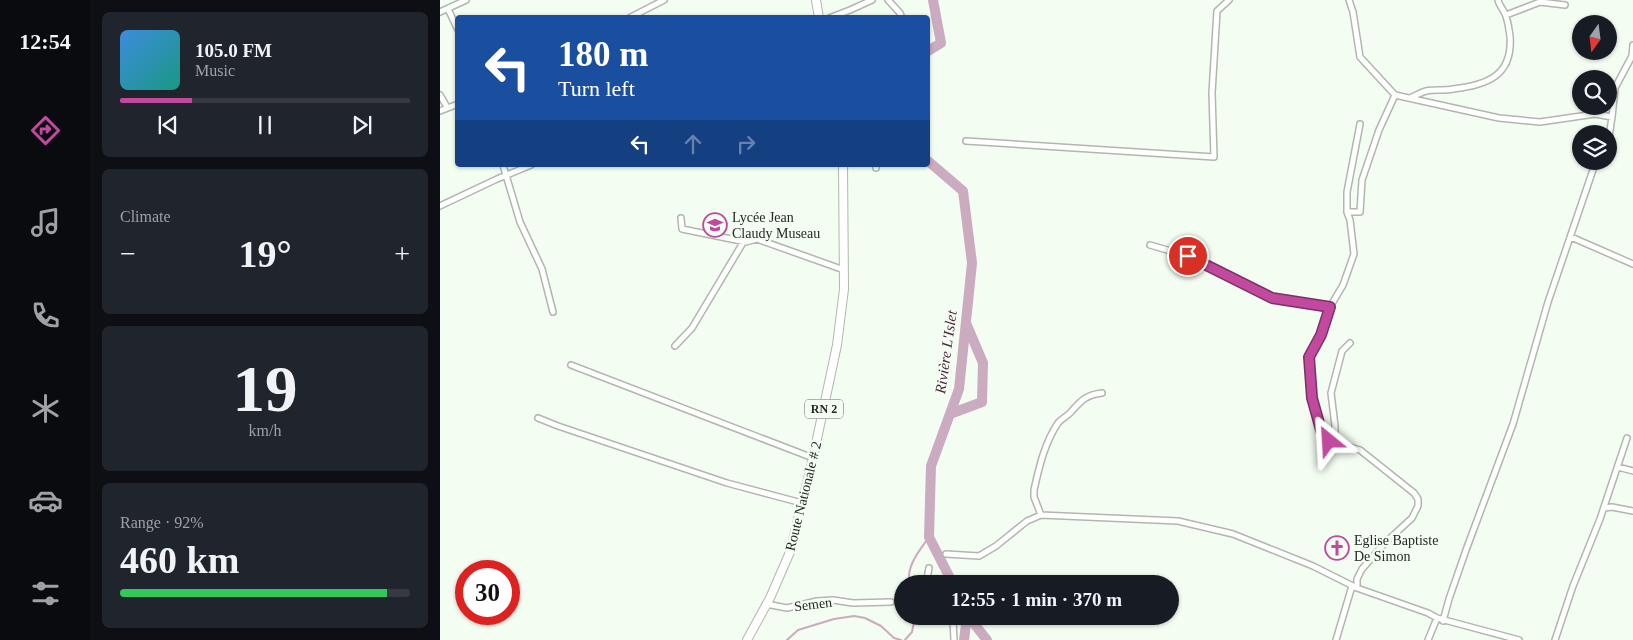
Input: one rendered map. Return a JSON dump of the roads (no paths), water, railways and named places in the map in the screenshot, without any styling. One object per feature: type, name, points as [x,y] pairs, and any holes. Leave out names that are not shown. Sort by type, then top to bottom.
[{"type":"main road","points":[[816,0],[818,15]]},
{"type":"main road","name":"Route Nationale # 2","points":[[747,640],[790,552],[813,458],[837,345],[844,289],[843,167]]},
{"type":"street","points":[[440,12],[466,0]]},
{"type":"street","points":[[635,15],[664,0]]},
{"type":"street","points":[[837,15],[872,0]]},
{"type":"street","points":[[888,0],[901,15]]},
{"type":"street","points":[[966,142],[1214,157],[1212,94],[1217,11],[1229,0]]},
{"type":"street","points":[[1349,0],[1353,12],[1360,57],[1395,95],[1499,118],[1540,122],[1595,114],[1612,117]]},
{"type":"street","points":[[1412,98],[1425,91],[1453,90],[1485,82],[1498,75],[1506,66],[1510,37],[1506,15],[1498,0]]},
{"type":"street","points":[[1506,15],[1540,2],[1565,5]]},
{"type":"street","points":[[448,9],[455,24]]},
{"type":"street","points":[[1611,125],[1615,88],[1632,56],[1633,45]]},
{"type":"street","points":[[440,95],[447,107]]},
{"type":"street","points":[[1347,212],[1360,212],[1362,180],[1379,130],[1395,95]]},
{"type":"street","points":[[440,111],[455,105]]},
{"type":"street","points":[[1336,640],[1362,569],[1412,518],[1418,506],[1418,499],[1414,493],[1360,450],[1329,441],[1321,430],[1312,398],[1309,357],[1321,335],[1330,307],[1343,285],[1354,254],[1350,220],[1347,212],[1348,185],[1360,124]]},
{"type":"street","points":[[504,167],[520,222],[542,269],[553,312]]},
{"type":"street","points":[[440,206],[525,167]]},
{"type":"street","points":[[1444,621],[1449,599],[1466,550],[1513,424],[1548,302],[1593,170]]},
{"type":"street","points":[[681,218],[682,229],[746,242],[757,239],[844,270]]},
{"type":"street","points":[[1571,237],[1633,264]]},
{"type":"street","points":[[675,346],[692,328],[744,241]]},
{"type":"street","points":[[1150,245],[1188,256],[1272,298],[1330,307]]},
{"type":"street","points":[[1335,444],[1335,426],[1331,400],[1332,386],[1342,351],[1350,343]]},
{"type":"street","points":[[571,365],[813,458]]},
{"type":"street","points":[[1041,515],[1034,497],[1034,490],[1050,437],[1060,421],[1070,413],[1076,404],[1091,394],[1102,394]]},
{"type":"street","points":[[538,418],[727,483],[802,503]]},
{"type":"street","points":[[1555,640],[1573,586],[1604,508],[1627,438]]},
{"type":"street","points":[[1618,467],[1633,470]]},
{"type":"street","points":[[1604,508],[1612,507],[1633,511]]},
{"type":"street","points":[[946,554],[979,556],[996,546],[1027,522],[1041,515],[1178,521],[1233,534],[1313,566],[1355,587],[1428,612],[1444,621],[1519,640]]},
{"type":"street","points":[[928,575],[929,568]]},
{"type":"street","name":"Semen","points":[[766,604],[787,608],[817,601],[833,600],[853,603],[891,602]]},
{"type":"street","points":[[1428,640],[1437,618]]},
{"type":"street","points":[[953,625],[954,640]]},
{"type":"waterway","name":"Rivière L'Islet","points":[[930,50],[941,43],[933,0]]},
{"type":"waterway","name":"Rivière L'Islet","points":[[930,163],[963,191],[972,263],[959,389],[931,466],[929,537],[948,575]]},
{"type":"waterway","points":[[950,414],[982,402],[983,363],[966,323]]},
{"type":"waterway","points":[[909,575],[911,565],[929,537]]},
{"type":"waterway","points":[[787,640],[798,630],[834,619],[854,616],[865,618],[881,626],[894,638],[901,640]]},
{"type":"waterway","points":[[905,640],[912,632],[913,625]]},
{"type":"waterway","points":[[964,640],[966,625]]},
{"type":"waterway","name":"Rivière L'Islet","points":[[975,625],[987,640]]},
{"type":"place","name":"Lycée Jean Claudy Museau","points":[[715,225]]},
{"type":"place","name":"Eglise Baptiste De Simon","points":[[1337,548]]}]
